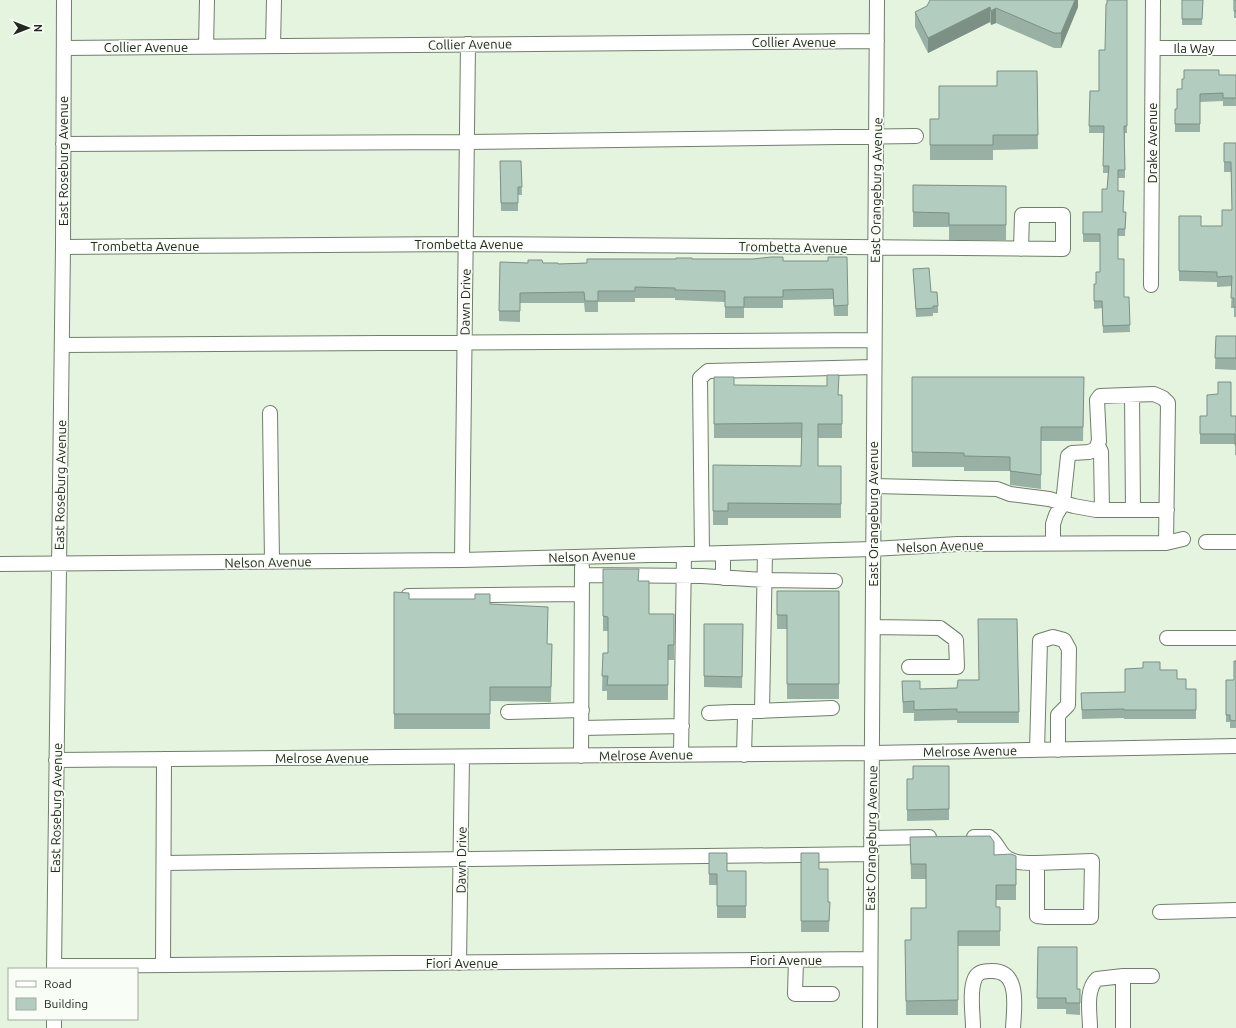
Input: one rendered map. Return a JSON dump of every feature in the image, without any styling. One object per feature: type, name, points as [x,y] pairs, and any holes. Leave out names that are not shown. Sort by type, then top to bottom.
[{"type":"street","name":"East Roseburg Avenue","points":[[54,968],[62,345],[64,0]]},
{"type":"street","points":[[206,47],[207,0]]},
{"type":"street","points":[[273,46],[274,0]]},
{"type":"street","name":"East Orangeburg Avenue","points":[[870,1028],[877,0]]},
{"type":"street","name":"Drake Avenue","points":[[1151,285],[1153,0]]},
{"type":"street","name":"Collier Avenue","points":[[64,48],[877,41]]},
{"type":"street","name":"Dawn Drive","points":[[462,560],[468,44]]},
{"type":"street","name":"Ila Way","points":[[1153,48],[1236,48]]},
{"type":"street","points":[[63,144],[466,142],[876,138],[916,136]]},
{"type":"street","name":"Trombetta Avenue","points":[[63,247],[465,244],[1021,249]]},
{"type":"street","points":[[62,345],[874,340]]},
{"type":"street","points":[[702,553],[700,378],[708,371],[874,367]]},
{"type":"street","points":[[1053,544],[1053,524],[1063,503],[1068,456],[1072,453],[1088,452],[1096,449],[1099,442],[1097,400],[1100,396],[1154,394],[1164,398],[1168,403],[1166,543]]},
{"type":"street","points":[[1132,395],[1133,510]]},
{"type":"street","points":[[270,413],[272,562]]},
{"type":"street","points":[[1098,445],[1101,452],[1102,510]]},
{"type":"street","points":[[874,486],[997,489],[1010,494],[1049,499],[1074,506],[1102,510],[1167,510]]},
{"type":"street","name":"Nelson Avenue","points":[[0,564],[462,560],[873,549],[958,544],[1166,543],[1183,539]]},
{"type":"street","points":[[1206,542],[1236,542]]},
{"type":"street","points":[[762,711],[765,552]]},
{"type":"street","points":[[723,578],[724,553]]},
{"type":"street","points":[[681,755],[684,554]]},
{"type":"street","points":[[582,557],[582,756]]},
{"type":"street","points":[[582,575],[702,576],[764,580],[835,580]]},
{"type":"street","points":[[408,596],[582,594]]},
{"type":"street","points":[[873,627],[940,628],[956,640],[957,667],[909,667]]},
{"type":"street","points":[[1037,750],[1040,641],[1053,637],[1064,640],[1069,649],[1068,705],[1058,715],[1038,716]]},
{"type":"street","points":[[1167,638],[1236,638]]},
{"type":"street","points":[[709,713],[832,708]]},
{"type":"street","points":[[508,712],[582,710]]},
{"type":"street","points":[[744,755],[745,717],[747,712]]},
{"type":"street","points":[[1058,715],[1058,750]]},
{"type":"street","points":[[582,728],[682,726]]},
{"type":"street","name":"Melrose Avenue","points":[[56,760],[744,755],[1236,746]]},
{"type":"street","name":"Dawn Drive","points":[[460,963],[462,757]]},
{"type":"street","points":[[164,759],[164,965]]},
{"type":"street","points":[[871,838],[942,837]]},
{"type":"street","points":[[958,837],[989,837],[995,841],[1007,859],[1018,862],[1037,863],[1092,861],[1091,917],[1037,916],[1037,863]]},
{"type":"street","points":[[164,863],[461,858],[871,854]]},
{"type":"street","points":[[1160,912],[1236,910]]},
{"type":"street","points":[[796,960],[795,994],[832,994]]},
{"type":"street","name":"Fiori Avenue","points":[[54,968],[164,965],[870,960]]},
{"type":"street","points":[[973,1028],[972,987],[975,979],[978,974],[983,971],[995,971],[1004,973],[1010,980],[1013,987],[1014,1028]]},
{"type":"street","points":[[1090,1028],[1089,996],[1092,983],[1097,979],[1123,976],[1152,976]]},
{"type":"street","points":[[1123,976],[1123,1028]]},
{"type":"building","points":[[930,0],[1075,0],[1061,33],[1054,33],[996,8],[991,11],[990,7],[928,38],[915,12],[927,6]]},
{"type":"building","points":[[1107,0],[1127,0],[1127,126],[1124,126],[1125,170],[1118,170],[1118,191],[1124,191],[1123,212],[1126,212],[1125,229],[1118,229],[1118,259],[1124,259],[1124,297],[1129,297],[1130,325],[1103,326],[1102,301],[1094,301],[1096,272],[1100,272],[1100,234],[1083,234],[1083,212],[1102,212],[1102,189],[1107,189],[1109,166],[1103,166],[1104,126],[1089,126],[1090,91],[1099,91],[1099,50],[1105,50]]},
{"type":"building","points":[[1182,0],[1203,0],[1202,19],[1182,19]]},
{"type":"building","points":[[1234,0],[1236,0],[1236,11],[1234,11]]},
{"type":"building","points":[[1184,70],[1219,70],[1219,75],[1236,75],[1236,98],[1223,98],[1223,93],[1200,94],[1200,124],[1175,124],[1177,89],[1182,89]]},
{"type":"building","points":[[997,71],[1037,71],[1038,135],[993,135],[993,145],[930,145],[930,119],[939,119],[939,86],[997,86]]},
{"type":"building","points":[[1224,143],[1236,143],[1236,307],[1234,307],[1234,298],[1231,298],[1232,276],[1217,277],[1217,272],[1179,271],[1179,216],[1201,216],[1201,226],[1222,226],[1222,210],[1232,210],[1231,162],[1224,162]]},
{"type":"building","points":[[500,161],[521,161],[522,187],[518,187],[518,203],[501,203]]},
{"type":"building","points":[[913,185],[1006,186],[1006,225],[949,225],[949,213],[913,212]]},
{"type":"building","points":[[783,257],[783,261],[828,261],[828,257],[847,257],[848,305],[834,306],[833,289],[783,290],[783,297],[744,297],[744,307],[725,307],[725,291],[675,290],[675,288],[635,287],[635,291],[598,291],[598,301],[585,301],[584,292],[520,293],[520,311],[499,311],[500,262],[528,263],[528,260],[542,260],[543,263],[558,264],[587,263],[587,259],[753,259]]},
{"type":"building","points":[[929,268],[931,292],[937,292],[938,306],[933,306],[933,308],[916,309],[913,269]]},
{"type":"building","points":[[1216,336],[1236,336],[1236,358],[1215,358]]},
{"type":"building","points":[[827,375],[839,375],[838,395],[842,395],[842,424],[818,424],[818,466],[841,466],[841,504],[728,503],[728,511],[713,511],[713,465],[801,466],[802,423],[714,424],[714,377],[734,377],[734,385],[827,386]]},
{"type":"building","points":[[912,377],[1084,377],[1083,427],[1041,427],[1041,475],[1010,471],[1010,457],[964,456],[964,453],[912,452]]},
{"type":"building","points":[[1218,382],[1231,382],[1231,416],[1236,416],[1236,445],[1235,434],[1200,434],[1200,416],[1207,416],[1207,395],[1218,394]]},
{"type":"building","points":[[603,569],[639,569],[638,581],[649,581],[649,614],[674,614],[674,645],[668,645],[668,685],[607,685],[608,676],[602,676],[603,653],[608,653],[608,617],[603,616]]},
{"type":"building","points":[[777,591],[839,591],[839,684],[787,684],[787,615],[777,615]]},
{"type":"building","points":[[394,592],[409,593],[409,599],[475,599],[475,594],[490,594],[490,604],[548,607],[547,644],[552,644],[551,687],[490,687],[490,714],[394,714]]},
{"type":"building","points":[[978,619],[1017,619],[1019,712],[957,712],[957,709],[914,710],[914,701],[903,702],[902,681],[920,681],[920,689],[957,688],[958,680],[979,680]]},
{"type":"building","points":[[704,624],[743,624],[742,677],[704,676]]},
{"type":"building","points":[[1234,661],[1236,661],[1236,721],[1230,720],[1230,715],[1226,715],[1226,680],[1234,680]]},
{"type":"building","points":[[1143,662],[1160,662],[1160,670],[1177,670],[1177,679],[1186,679],[1186,689],[1196,689],[1196,710],[1082,710],[1081,693],[1125,692],[1125,669],[1143,668]]},
{"type":"building","points":[[913,766],[949,766],[949,809],[907,810],[907,779],[913,779]]},
{"type":"building","points":[[990,836],[994,842],[994,855],[1011,854],[1016,856],[1016,885],[996,885],[996,907],[1000,907],[1000,931],[958,931],[958,1000],[906,1001],[905,940],[911,940],[911,908],[926,908],[926,864],[911,864],[910,837]]},
{"type":"building","points":[[709,853],[727,853],[727,871],[746,871],[746,906],[717,906],[717,874],[709,874]]},
{"type":"building","points":[[801,853],[819,853],[819,869],[828,869],[828,902],[830,902],[829,921],[801,921]]},
{"type":"building","points":[[1038,947],[1077,947],[1077,989],[1080,989],[1080,1003],[1066,1003],[1066,998],[1037,998]]}]
